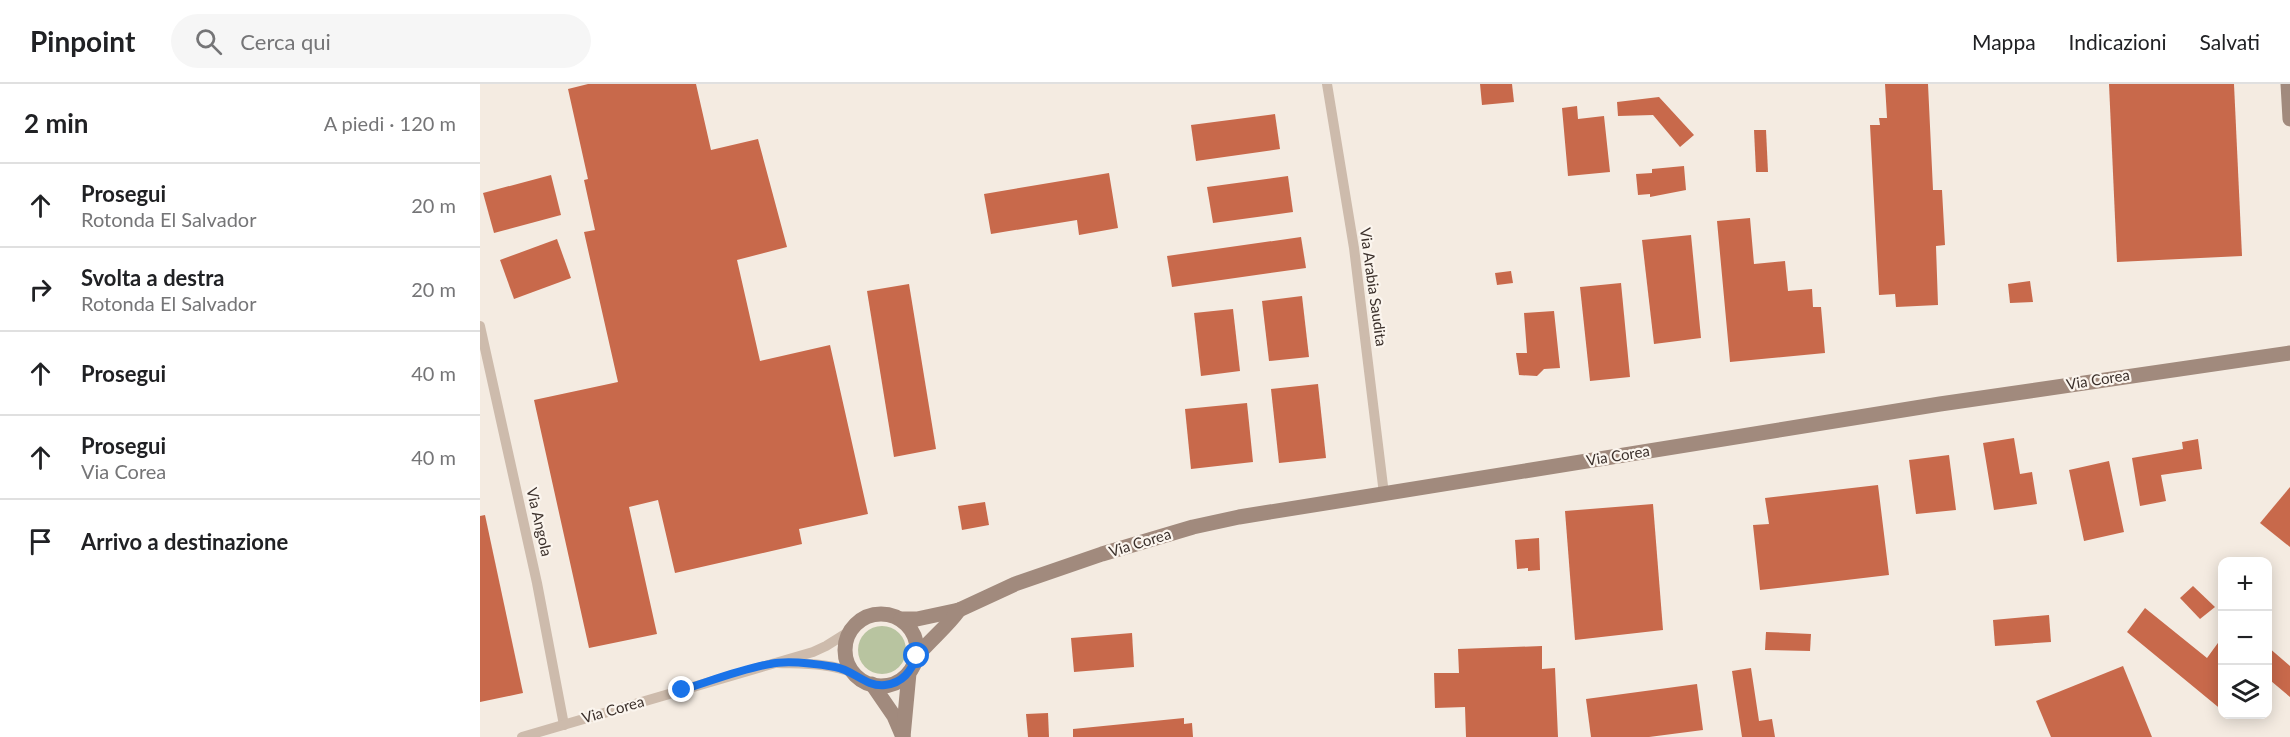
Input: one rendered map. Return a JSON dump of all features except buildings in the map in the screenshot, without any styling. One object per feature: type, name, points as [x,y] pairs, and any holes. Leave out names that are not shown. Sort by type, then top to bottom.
[{"type":"street","name":"Via Arabia Saudita","points":[[1327,84],[1354,248],[1384,494]]},
{"type":"street","points":[[2288,84],[2290,119]]},
{"type":"street","name":"Via Angola","points":[[480,326],[537,582],[564,724]]},
{"type":"street","name":"Via Corea","points":[[958,610],[1016,584],[1193,526],[1940,404],[2290,353]]},
{"type":"street","points":[[854,673],[845,651],[850,631],[857,622],[869,616],[887,614],[901,619],[917,619],[958,610]]},
{"type":"street","points":[[772,663],[820,664],[854,673],[872,684],[894,716],[903,737],[909,673],[917,656],[932,637],[950,623],[958,610]]},
{"type":"street","points":[[901,619],[914,633],[917,656]]},
{"type":"street","name":"Via Corea","points":[[522,737],[826,646],[850,631]]},
{"type":"street","points":[[872,684],[892,684],[909,673]]},
{"type":"green space","points":[[877,626],[887,626],[902,636],[906,650],[902,664],[896,670],[887,674],[877,674],[862,664],[858,655],[858,645],[868,630]]},
{"type":"route","points":[[682,690],[772,663],[820,664],[854,673],[861,680],[872,684],[892,684],[909,673],[917,656]]}]
